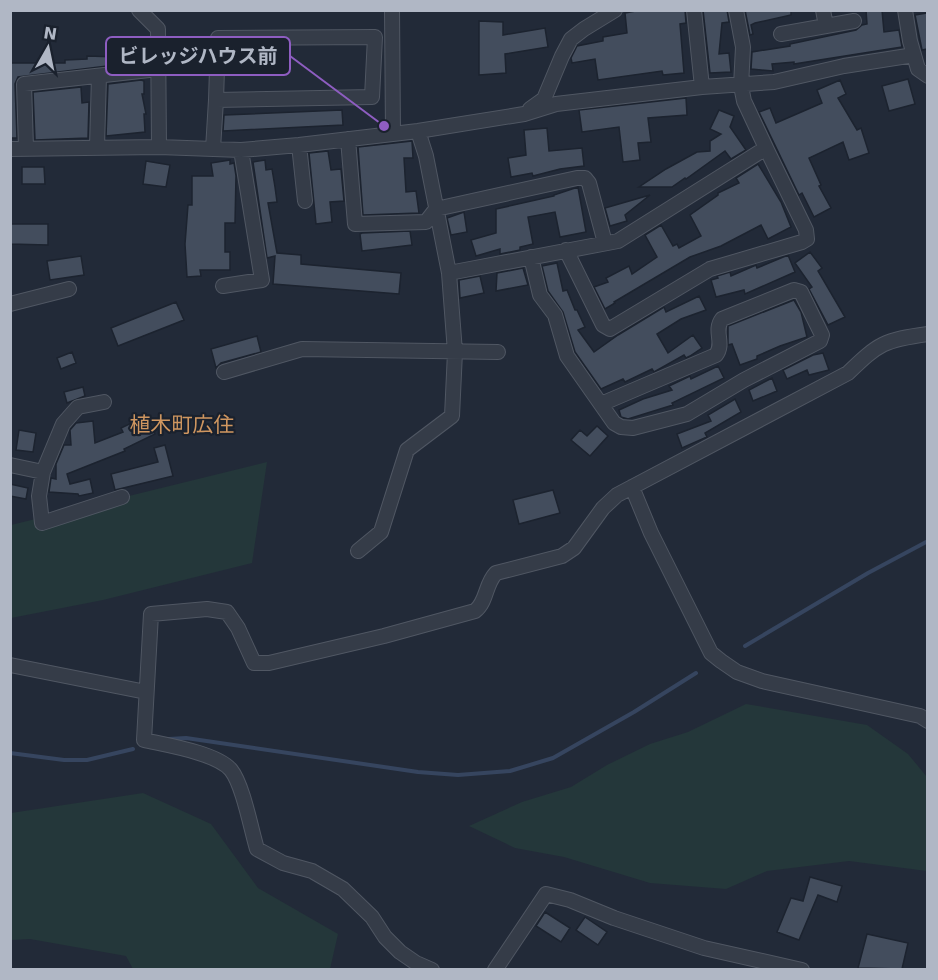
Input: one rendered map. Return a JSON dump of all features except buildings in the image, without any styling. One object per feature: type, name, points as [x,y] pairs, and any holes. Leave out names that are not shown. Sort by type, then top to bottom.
[{"type":"street","points":[[139,10],[158,29],[159,147]]},
{"type":"street","points":[[392,10],[393,134]]},
{"type":"street","points":[[524,114],[544,99],[561,56],[571,39],[615,10]]},
{"type":"street","points":[[694,10],[702,87]]},
{"type":"street","points":[[566,250],[603,325],[610,329],[710,269],[807,239],[806,230],[744,101],[741,86],[743,47],[736,10]]},
{"type":"street","points":[[823,10],[826,26]]},
{"type":"street","points":[[905,10],[918,69],[927,76]]},
{"type":"street","points":[[781,34],[854,21]]},
{"type":"street","points":[[213,149],[218,38],[375,37],[372,97],[216,100]]},
{"type":"street","points":[[10,149],[159,147],[241,150],[299,145],[418,131],[524,114],[556,104],[702,87],[774,82],[844,66],[914,55]]},
{"type":"street","points":[[26,148],[24,84],[158,69]]},
{"type":"street","points":[[97,147],[99,76]]},
{"type":"street","points":[[358,551],[381,532],[407,450],[452,416],[455,352],[449,273],[426,156],[418,131]]},
{"type":"street","points":[[348,139],[355,224],[426,222],[436,209],[585,178],[605,243]]},
{"type":"street","points":[[299,145],[305,201]]},
{"type":"street","points":[[449,273],[618,241],[766,147]]},
{"type":"street","points":[[223,286],[262,280],[241,150]]},
{"type":"street","points":[[531,257],[540,295],[555,315],[567,356],[614,423],[621,427],[633,428],[687,414],[744,380],[819,341],[822,335],[801,292],[794,290],[722,319],[717,329],[720,342],[719,352],[716,355],[601,404]]},
{"type":"street","points":[[10,304],[69,289]]},
{"type":"street","points":[[432,969],[416,963],[400,952],[385,937],[372,917],[342,889],[312,872],[283,863],[257,849],[238,782],[225,765],[194,751],[144,740],[151,614],[207,609],[227,612],[238,628],[254,663],[269,663],[384,636],[475,611],[481,607],[490,579],[496,573],[562,556],[574,548],[603,508],[617,495],[848,373],[874,348],[885,342],[927,334]]},
{"type":"street","points":[[224,372],[302,349],[498,352]]},
{"type":"street","points":[[104,402],[78,407],[63,424],[43,472],[39,496],[42,523],[122,497]]},
{"type":"street","points":[[10,465],[43,472]]},
{"type":"street","points":[[632,487],[651,533],[706,644],[711,653],[720,661],[737,672],[762,681],[920,716],[927,721]]},
{"type":"street","points":[[10,665],[146,692]]},
{"type":"street","points":[[495,969],[546,894],[570,900],[614,918],[704,948],[802,969]]},
{"type":"shaded area","points":[[267,462],[252,563],[103,600],[11,618],[11,525]]},
{"type":"shaded area","points":[[746,704],[867,725],[908,754],[927,777],[927,871],[849,861],[767,871],[726,889],[650,883],[564,857],[515,848],[469,826],[522,802],[571,787],[607,765],[650,744],[688,732]]},
{"type":"shaded area","points":[[143,793],[211,824],[258,888],[338,934],[330,969],[133,969],[126,956],[30,939],[11,940],[11,813]]},
{"type":"waterway","points":[[745,646],[868,573],[928,541]]},
{"type":"waterway","points":[[169,739],[186,738],[418,772],[458,775],[510,771],[553,758],[634,712],[696,673]]},
{"type":"waterway","points":[[10,753],[64,760],[87,760],[133,749]]},
{"type":"place","name":"ビレッジハウス前","points":[[384,126]]},
{"type":"district","name":"植木町広住","points":[[182,425]]}]
